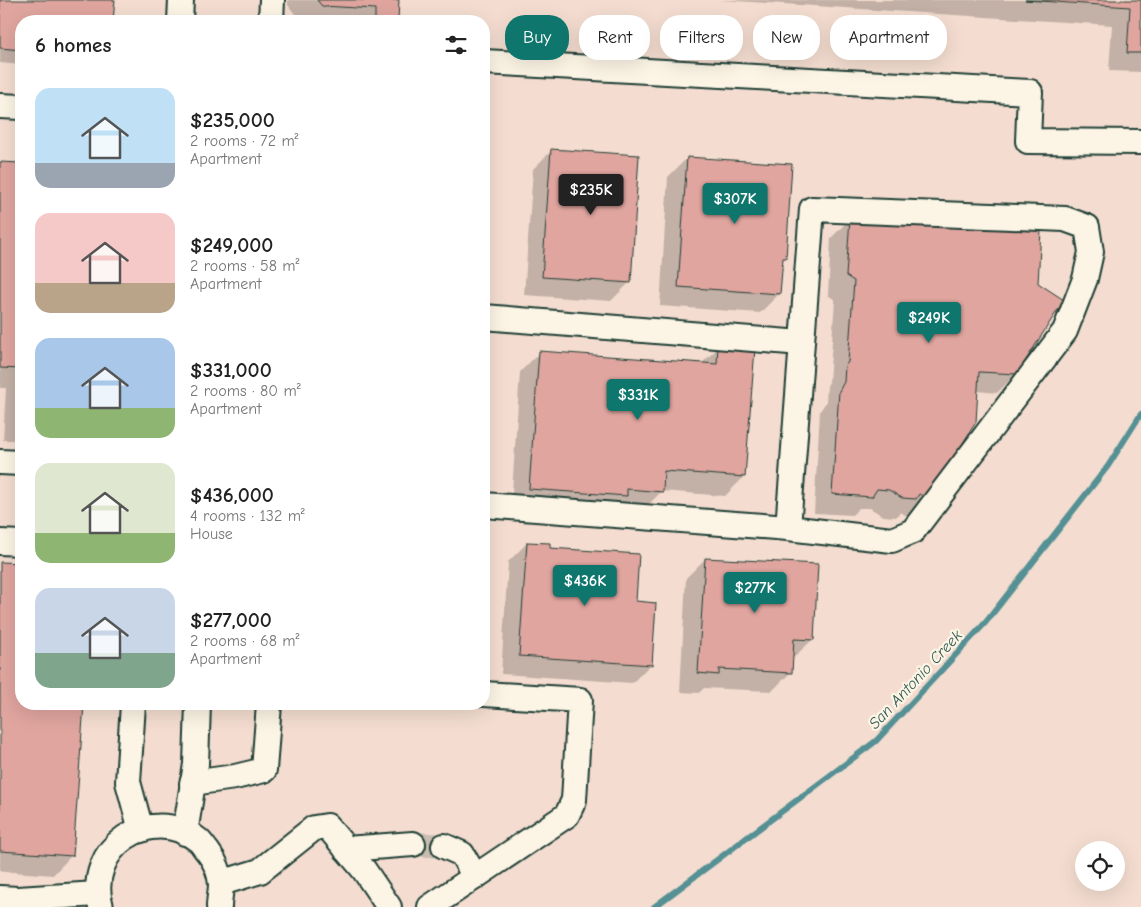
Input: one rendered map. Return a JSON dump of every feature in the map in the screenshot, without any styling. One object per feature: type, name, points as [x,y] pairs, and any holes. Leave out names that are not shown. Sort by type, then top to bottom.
[{"type":"street","points":[[180,15],[181,0]]},
{"type":"street","points":[[271,15],[272,0]]},
{"type":"street","points":[[490,62],[1030,92],[1028,141],[1141,142]]},
{"type":"street","points":[[0,106],[15,107]]},
{"type":"street","points":[[490,506],[788,528],[892,540],[913,531],[1064,330],[1085,279],[1091,252],[1087,228],[1065,219],[812,209],[788,528]]},
{"type":"street","points":[[490,317],[801,343]]},
{"type":"street","points":[[0,462],[15,463]]},
{"type":"street","points":[[0,542],[15,543]]},
{"type":"street","points":[[430,907],[567,815],[574,800],[580,700],[490,694]]},
{"type":"street","points":[[133,710],[128,782],[141,830]]},
{"type":"street","points":[[185,833],[196,764],[198,710]]},
{"type":"street","points":[[192,783],[235,777],[264,770],[269,710]]},
{"type":"street","points":[[221,883],[260,871],[314,828],[327,826],[364,870],[388,907]]},
{"type":"street","points":[[0,898],[99,901],[100,870],[111,849],[130,834],[154,827],[178,829],[199,841],[214,860],[221,883],[219,907]]},
{"type":"street","points":[[346,849],[413,844]]},
{"type":"street","points":[[444,846],[462,854],[475,877]]},
{"type":"building","points":[[0,0],[115,0],[114,15],[15,15],[15,49],[0,48]]},
{"type":"building","points":[[317,0],[399,0],[398,15],[375,15],[375,9],[322,6]]},
{"type":"building","points":[[1025,0],[1141,0],[1141,53],[1127,53],[1130,7]]},
{"type":"building","points":[[551,149],[639,155],[631,283],[542,277]]},
{"type":"building","points":[[687,157],[792,164],[786,258],[783,258],[780,294],[678,287]]},
{"type":"building","points":[[0,162],[15,163],[15,369],[0,368]]},
{"type":"building","points":[[850,218],[1041,230],[1038,283],[1064,300],[1017,374],[979,372],[976,422],[928,499],[919,494],[916,499],[902,498],[889,490],[877,489],[872,497],[832,494],[839,391],[844,382],[845,366],[848,362],[854,281],[846,276]]},
{"type":"building","points":[[718,345],[755,348],[745,477],[664,471],[663,492],[627,489],[627,496],[529,489],[539,351],[717,364]]},
{"type":"building","points":[[527,542],[550,543],[550,548],[639,554],[636,601],[656,603],[652,665],[519,656]]},
{"type":"building","points":[[705,558],[818,564],[814,640],[794,639],[792,673],[719,669],[719,675],[698,673]]},
{"type":"building","points":[[0,562],[15,563],[15,710],[84,710],[73,856],[0,851]]},
{"type":"waterway","name":"San Antonio Creek","points":[[654,907],[876,741],[986,622],[1108,466],[1141,414]]},
{"type":"tunnel","points":[[413,844],[444,846]]}]
